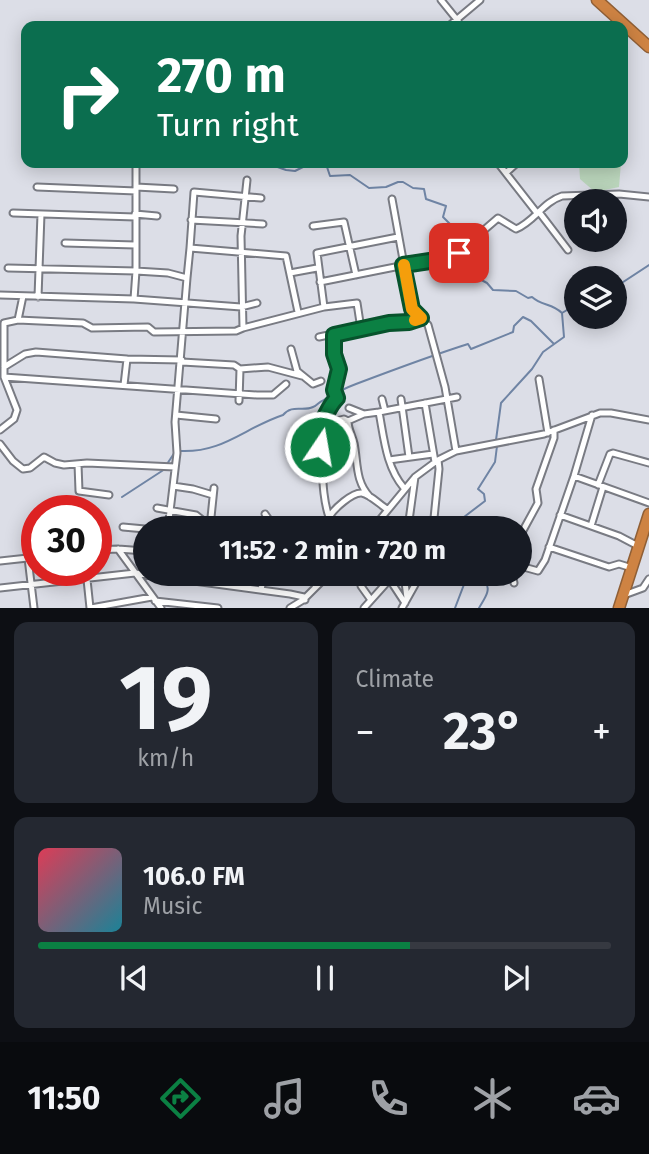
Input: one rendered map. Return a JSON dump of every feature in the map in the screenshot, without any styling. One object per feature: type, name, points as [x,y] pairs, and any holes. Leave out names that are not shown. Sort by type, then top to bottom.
[{"type":"highway","points":[[601,1],[616,21]]},
{"type":"highway","points":[[628,31],[649,47]]},
{"type":"highway","points":[[619,608],[649,514]]},
{"type":"street","points":[[441,0],[458,21]]},
{"type":"street","points":[[462,21],[480,0]]},
{"type":"street","points":[[135,299],[136,168]]},
{"type":"street","points":[[503,168],[564,245]]},
{"type":"street","points":[[507,172],[511,168]]},
{"type":"street","points":[[243,328],[241,251],[247,180]]},
{"type":"street","points":[[37,187],[174,189]]},
{"type":"street","points":[[169,516],[177,451],[176,415],[194,192],[261,198]]},
{"type":"street","points":[[320,282],[454,255],[498,218],[516,229],[525,226],[555,198],[562,196],[619,194],[649,197]]},
{"type":"street","points":[[392,199],[412,309],[428,325],[447,398],[456,451]]},
{"type":"street","points":[[13,213],[157,216]]},
{"type":"street","points":[[38,297],[41,214]]},
{"type":"street","points":[[191,220],[263,224]]},
{"type":"street","points":[[313,226],[344,222],[356,275]]},
{"type":"street","points":[[324,307],[317,253],[398,237]]},
{"type":"street","points":[[65,243],[135,245]]},
{"type":"street","points":[[190,248],[286,256],[298,312]]},
{"type":"street","points":[[8,268],[136,271],[169,273],[187,278]]},
{"type":"street","points":[[290,273],[317,268]]},
{"type":"street","points":[[0,295],[135,299],[241,307],[257,303]]},
{"type":"street","points":[[18,320],[23,296]]},
{"type":"street","points":[[0,430],[17,414],[4,377],[4,323],[18,320],[83,323],[92,328],[148,327],[154,332],[236,331],[298,312],[357,303],[361,329]]},
{"type":"street","points":[[318,337],[421,318]]},
{"type":"street","points":[[329,516],[323,501],[323,453],[317,428],[325,420],[331,403],[337,398],[334,390],[339,369],[334,354],[334,335]]},
{"type":"street","points":[[291,349],[297,370],[302,376],[313,384],[321,381]]},
{"type":"street","points":[[4,367],[36,352],[234,365],[240,369],[268,367],[302,376]]},
{"type":"street","points":[[124,385],[127,359]]},
{"type":"street","points":[[239,401],[240,369]]},
{"type":"street","points":[[4,377],[273,395],[286,384]]},
{"type":"street","points":[[531,516],[538,503],[536,489],[551,431],[538,379]]},
{"type":"street","points":[[320,425],[457,397]]},
{"type":"street","points":[[382,399],[389,460],[404,488]]},
{"type":"street","points":[[401,399],[409,457]]},
{"type":"street","points":[[425,403],[433,454],[439,469],[434,516]]},
{"type":"street","points":[[349,408],[364,414]]},
{"type":"street","points":[[382,516],[415,477],[436,461],[456,451],[551,431],[592,415],[611,412],[649,420]]},
{"type":"street","points":[[176,415],[216,419]]},
{"type":"street","points":[[532,569],[538,571],[549,547],[592,415]]},
{"type":"street","points":[[348,421],[360,485],[370,497]]},
{"type":"street","points":[[0,444],[23,469],[30,468],[44,457],[59,464],[175,467]]},
{"type":"street","points":[[389,460],[433,454]]},
{"type":"street","points":[[591,526],[610,454],[649,463]]},
{"type":"street","points":[[78,464],[79,491],[109,495]]},
{"type":"street","points":[[410,516],[415,477]]},
{"type":"street","points":[[574,477],[649,503]]},
{"type":"street","points":[[173,486],[213,495]]},
{"type":"street","points":[[211,516],[214,488]]},
{"type":"street","points":[[330,516],[333,510],[361,493],[387,509]]},
{"type":"street","points":[[157,508],[197,516]]},
{"type":"street","points":[[560,515],[619,536],[639,547]]},
{"type":"street","points":[[123,527],[133,528]]},
{"type":"street","points":[[549,547],[609,567],[619,564],[632,568]]},
{"type":"street","points":[[112,549],[133,550]]},
{"type":"street","points":[[118,549],[133,570]]},
{"type":"street","points":[[0,561],[21,559]]},
{"type":"street","points":[[112,575],[133,573]]},
{"type":"street","points":[[624,595],[643,588],[649,579]]},
{"type":"street","points":[[0,589],[24,586]]},
{"type":"street","points":[[32,586],[34,608]]},
{"type":"street","points":[[88,586],[91,608],[154,599],[218,608]]},
{"type":"street","points":[[144,586],[161,608]]},
{"type":"street","points":[[235,586],[303,599]]},
{"type":"street","points":[[261,590],[262,586]]},
{"type":"street","points":[[290,608],[316,586]]},
{"type":"street","points":[[360,586],[371,600]]},
{"type":"street","points":[[364,608],[381,586]]},
{"type":"street","points":[[394,586],[405,603],[414,586]]},
{"type":"street","points":[[303,599],[303,608]]},
{"type":"green space","points":[[579,168],[621,168],[619,187],[592,189],[580,179]]},
{"type":"waterway","points":[[280,168],[295,171],[301,168]]},
{"type":"waterway","points":[[327,168],[330,176],[350,175],[369,188],[403,182],[413,188],[424,189],[426,199],[446,206],[443,217],[457,231],[471,271],[476,277],[493,290],[516,291],[562,313]]},
{"type":"waterway","points":[[627,279],[649,265]]},
{"type":"waterway","points":[[496,440],[501,403],[532,369],[543,352],[564,337],[564,312]]},
{"type":"waterway","points":[[180,451],[195,451],[221,444],[290,410],[309,408],[356,384],[468,344],[471,349],[513,332],[514,326],[523,317],[531,321],[554,344]]},
{"type":"waterway","points":[[465,516],[485,501],[484,494],[478,489],[495,462],[497,446]]},
{"type":"waterway","points":[[167,464],[175,452]]},
{"type":"waterway","points":[[122,497],[165,469]]},
{"type":"waterway","points":[[455,608],[463,586]]},
{"type":"waterway","points":[[479,608],[485,598],[487,586]]},
{"type":"slow traffic","points":[[404,265],[412,309],[415,315],[421,318],[415,320]]},
{"type":"route","points":[[320,447],[317,428],[325,420],[331,403],[337,398],[334,390],[339,363],[334,354],[334,335],[421,318],[415,315],[412,309],[403,265],[443,259],[459,253]]}]
